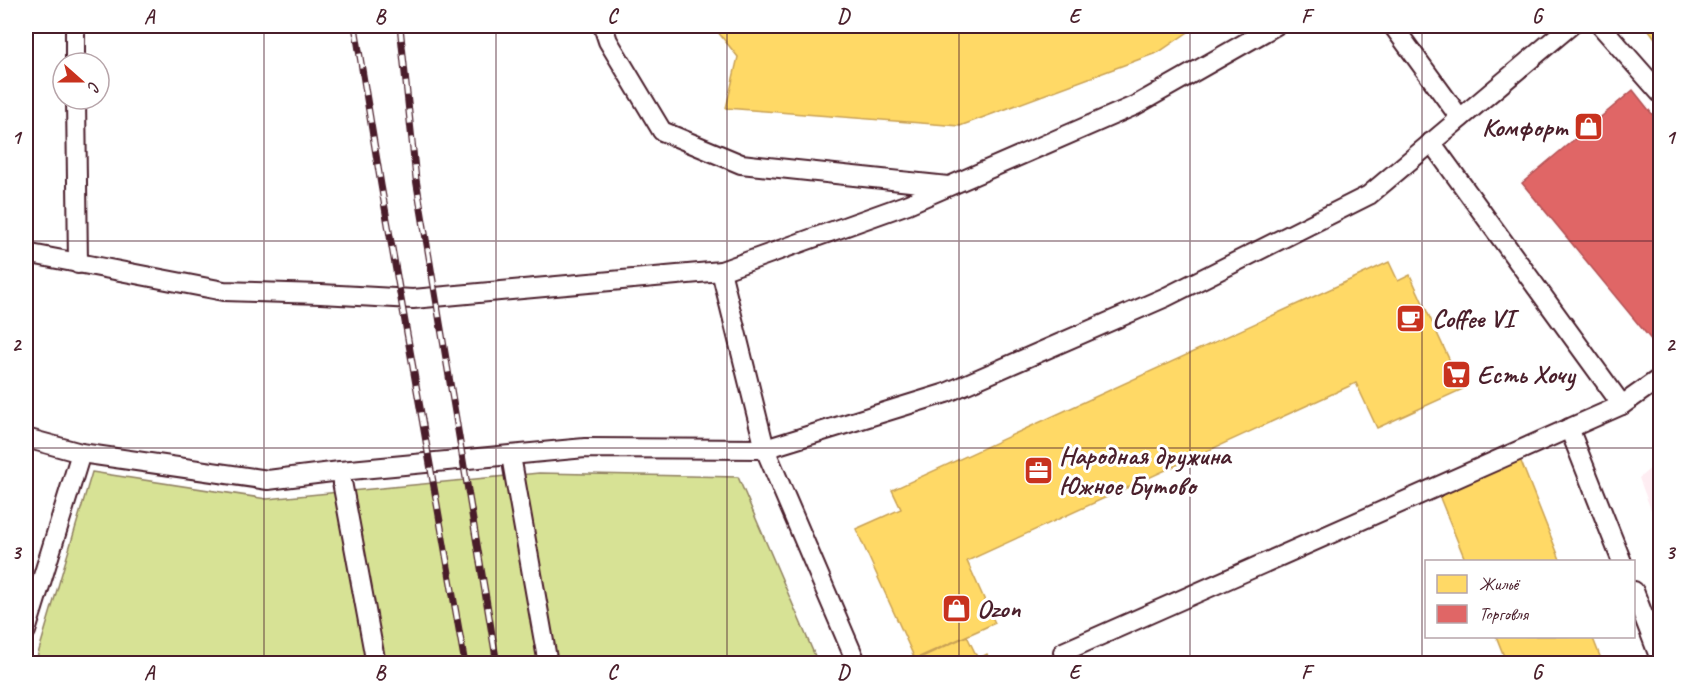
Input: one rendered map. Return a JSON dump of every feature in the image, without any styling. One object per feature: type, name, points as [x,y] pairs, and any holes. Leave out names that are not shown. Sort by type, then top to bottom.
[{"type":"lane","points":[[75,26],[75,51]]},
{"type":"lane","points":[[603,26],[608,41],[662,131],[741,164],[950,186]]},
{"type":"lane","points":[[26,253],[224,291],[413,299],[721,271],[908,204],[1136,105],[1275,26]]},
{"type":"lane","points":[[1393,26],[1460,118]]},
{"type":"lane","points":[[26,438],[81,453],[268,480],[339,471],[585,448],[765,449],[946,393],[1166,297],[1369,195],[1570,26]]},
{"type":"lane","points":[[1600,26],[1660,93]]},
{"type":"lane","points":[[76,111],[78,264]]},
{"type":"lane","points":[[1431,142],[1622,405]]},
{"type":"lane","points":[[721,271],[765,449],[857,663]]},
{"type":"lane","points":[[1068,663],[1063,652],[1622,405],[1660,378]]},
{"type":"lane","points":[[1569,428],[1622,560]]},
{"type":"lane","points":[[26,632],[81,453]]},
{"type":"lane","points":[[511,456],[548,663]]},
{"type":"lane","points":[[339,471],[376,663]]},
{"type":"lane","points":[[1635,594],[1660,659]]},
{"type":"shaded area","points":[[1660,460],[1660,534],[1639,478]]},
{"type":"green space","points":[[92,472],[267,499],[539,473],[738,477],[818,663],[35,664]]},
{"type":"building: Жильё","points":[[713,26],[888,26],[948,34],[969,26],[1197,26],[1159,52],[960,126],[726,108],[738,57]]},
{"type":"building: Жильё","points":[[1646,26],[1660,26],[1660,45]]},
{"type":"building: Жильё","points":[[1389,262],[1398,281],[1410,275],[1463,389],[1377,428],[1356,383],[967,561],[995,623],[915,659],[856,529],[901,509],[892,490]]},
{"type":"building: Жильё","points":[[1520,459],[1560,560],[1465,560],[1438,493]]},
{"type":"building: Жильё","points":[[967,636],[978,659],[987,654],[991,664],[907,664]]},
{"type":"building: Жильё","points":[[1497,638],[1593,638],[1603,664],[1507,664]]},
{"type":"building: Торговля","points":[[1633,90],[1660,124],[1660,336],[1653,342],[1522,183]]},
{"type":"railway","points":[[355,26],[465,664]]},
{"type":"railway","points":[[400,26],[416,179],[497,664]]},
{"type":"place","name":"Комфорт","points":[[1588,127]]},
{"type":"place","name":"Coffee VI","points":[[1411,318]]},
{"type":"place","name":"Есть Хочу","points":[[1456,374]]},
{"type":"place","name":"Народная дружина Южное Бутово","points":[[1038,470]]},
{"type":"place","name":"Ozon","points":[[956,608]]}]
